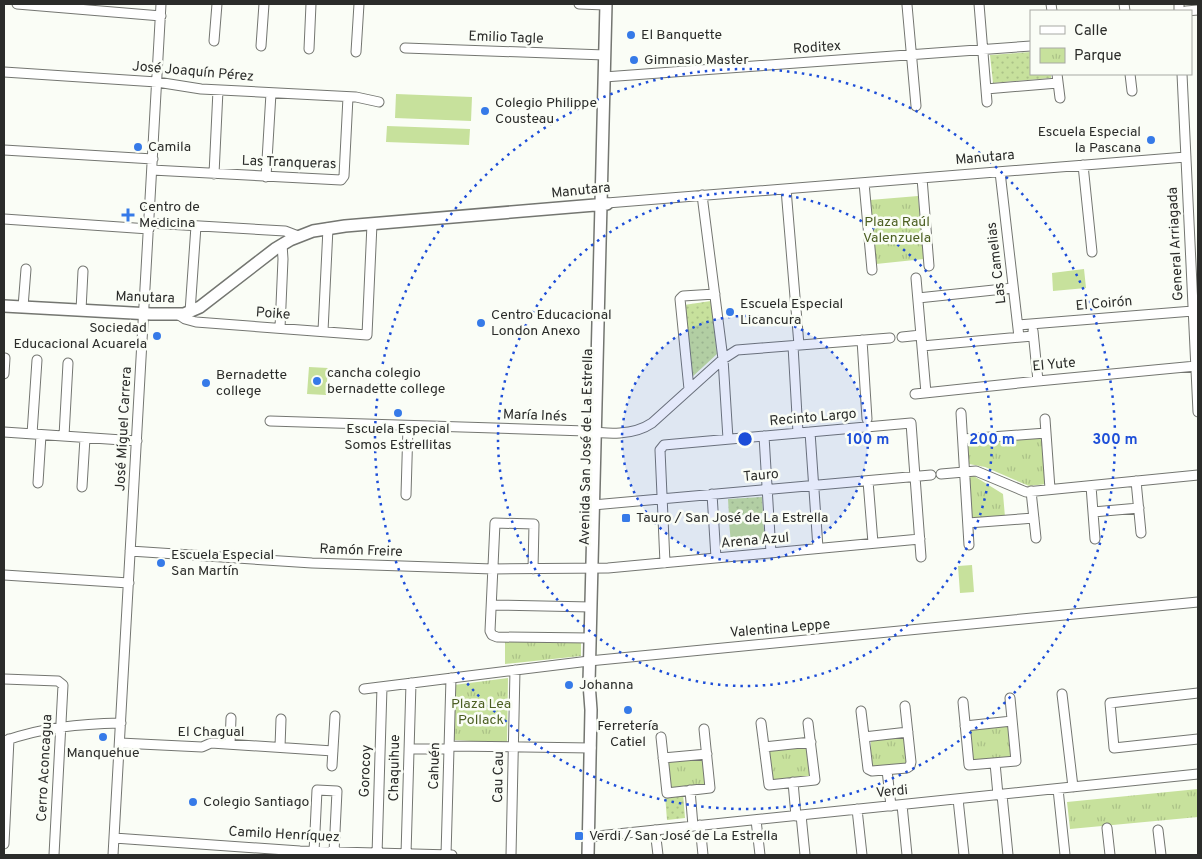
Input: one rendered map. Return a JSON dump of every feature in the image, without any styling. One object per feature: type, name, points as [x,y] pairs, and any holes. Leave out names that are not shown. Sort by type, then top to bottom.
[{"type":"main road","name":"Avenida San José de La Estrella","points":[[608,4],[605,55],[608,76]]},
{"type":"main road","name":"Avenida San José de La Estrella","points":[[593,660],[608,76],[608,4]]},
{"type":"main road","name":"Manutara","points":[[4,306],[144,314],[184,314],[206,303],[282,244],[298,236],[328,228],[604,204]]},
{"type":"main road","name":"Avenida San José de La Estrella","points":[[588,855],[590,748],[592,710],[596,690],[590,638],[595,568]]},
{"type":"street","points":[[17,4],[161,16]]},
{"type":"street","name":"José Miguel Carrera","points":[[113,855],[161,4]]},
{"type":"street","points":[[214,41],[217,4]]},
{"type":"street","points":[[261,46],[264,4]]},
{"type":"street","points":[[309,49],[311,4]]},
{"type":"street","points":[[356,52],[359,4]]},
{"type":"street","points":[[578,4],[608,4]]},
{"type":"street","points":[[979,4],[988,102]]},
{"type":"street","points":[[908,5],[916,106]]},
{"type":"street","name":"Roditex","points":[[608,76],[1030,46]]},
{"type":"street","name":"Emilio Tagle","points":[[405,48],[605,55]]},
{"type":"street","name":"José Joaquín Pérez","points":[[4,72],[157,82],[218,90],[348,97],[380,102]]},
{"type":"street","points":[[1130,75],[1132,91]]},
{"type":"street","name":"General Arriagada","points":[[1182,75],[1195,306],[1198,411]]},
{"type":"street","points":[[986,89],[1058,78],[1060,98]]},
{"type":"street","points":[[214,174],[218,90]]},
{"type":"street","points":[[266,177],[271,93]]},
{"type":"street","name":"Las Tranqueras","points":[[152,170],[337,181],[344,176],[348,97]]},
{"type":"street","points":[[4,150],[153,159]]},
{"type":"street","name":"Manutara","points":[[604,204],[1186,157]]},
{"type":"street","points":[[1083,165],[1092,252]]},
{"type":"street","name":"Las Camelias","points":[[1000,172],[1018,337]]},
{"type":"street","points":[[922,178],[930,266]]},
{"type":"street","points":[[864,183],[872,270]]},
{"type":"street","points":[[786,189],[796,345],[798,433]]},
{"type":"street","points":[[702,195],[723,359],[728,439]]},
{"type":"street","points":[[4,219],[285,231],[298,236]]},
{"type":"street","name":"Poike","points":[[184,314],[185,319],[196,322],[367,335],[372,224]]},
{"type":"street","points":[[184,314],[196,226]]},
{"type":"street","points":[[324,332],[328,228]]},
{"type":"street","points":[[280,328],[282,244]]},
{"type":"street","points":[[23,307],[26,269]]},
{"type":"street","points":[[81,310],[83,271]]},
{"type":"street","points":[[916,278],[926,393]]},
{"type":"street","points":[[918,298],[1013,288]]},
{"type":"street","points":[[689,389],[680,299],[683,296],[715,294]]},
{"type":"street","name":"El Coirón","points":[[1018,325],[1195,306]]},
{"type":"street","points":[[1032,324],[1038,381]]},
{"type":"street","points":[[902,337],[921,335]]},
{"type":"street","points":[[922,346],[1033,336]]},
{"type":"street","name":"María Inés","points":[[270,421],[612,434],[643,429],[652,424],[723,359],[737,350],[890,338]]},
{"type":"street","points":[[862,340],[867,419]]},
{"type":"street","points":[[4,374],[5,358]]},
{"type":"street","points":[[37,360],[38,483]]},
{"type":"street","points":[[64,436],[68,363]]},
{"type":"street","name":"El Yute","points":[[915,394],[1196,366]]},
{"type":"street","points":[[962,413],[969,545]]},
{"type":"street","points":[[1045,419],[1050,490]]},
{"type":"street","name":"Recinto Largo","points":[[663,499],[660,450],[662,446],[728,439],[911,423],[915,476]]},
{"type":"street","points":[[406,495],[408,426]]},
{"type":"street","points":[[4,432],[137,441]]},
{"type":"street","points":[[810,432],[818,548]]},
{"type":"street","points":[[963,439],[1046,433]]},
{"type":"street","points":[[764,436],[771,553]]},
{"type":"street","points":[[82,487],[85,438]]},
{"type":"street","points":[[941,474],[976,471],[1026,492],[1198,475]]},
{"type":"street","name":"Tauro","points":[[597,505],[930,475]]},
{"type":"street","points":[[915,476],[921,557]]},
{"type":"street","points":[[868,480],[873,543]]},
{"type":"street","points":[[1136,481],[1141,532]]},
{"type":"street","points":[[1091,486],[1095,539]]},
{"type":"street","points":[[1031,492],[1036,538]]},
{"type":"street","points":[[712,494],[716,558]]},
{"type":"street","points":[[663,499],[665,563]]},
{"type":"street","points":[[1093,512],[1139,508]]},
{"type":"street","points":[[968,523],[1034,518]]},
{"type":"street","points":[[533,569],[534,524],[495,523],[490,631],[492,635],[496,637],[590,638]]},
{"type":"street","name":"Arena Azul","points":[[595,568],[920,539]]},
{"type":"street","name":"Ramón Freire","points":[[130,551],[312,563],[493,569],[595,568]]},
{"type":"street","points":[[4,576],[129,583]]},
{"type":"street","name":"Valentina Leppe","points":[[364,689],[593,660],[1198,602]]},
{"type":"street","points":[[492,605],[591,607]]},
{"type":"street","name":"Cau Cau","points":[[511,855],[515,670]]},
{"type":"street","name":"Cerro Aconcagua","points":[[4,678],[58,681],[62,683],[54,855]]},
{"type":"street","name":"Cahuén","points":[[446,855],[451,678]]},
{"type":"street","name":"Chaquihue","points":[[406,854],[411,683]]},
{"type":"street","name":"Gorocoy","points":[[377,854],[382,687]]},
{"type":"street","points":[[1198,693],[1110,703],[1114,748],[1198,739]]},
{"type":"street","points":[[1062,694],[1073,787]]},
{"type":"street","points":[[963,702],[969,765],[995,763],[1016,761],[1010,698]]},
{"type":"street","points":[[861,710],[868,769],[872,771],[887,770],[910,766],[905,706]]},
{"type":"street","points":[[332,766],[335,716]]},
{"type":"street","points":[[230,744],[231,718]]},
{"type":"street","points":[[280,747],[281,719]]},
{"type":"street","points":[[965,726],[1012,721]]},
{"type":"street","points":[[4,844],[7,740],[61,726],[121,723]]},
{"type":"street","points":[[761,723],[769,785],[815,780],[808,723]]},
{"type":"street","points":[[661,737],[667,793],[710,788],[704,729]]},
{"type":"street","points":[[864,737],[908,732]]},
{"type":"street","points":[[764,747],[811,742]]},
{"type":"street","name":"El Chagual","points":[[120,743],[202,747],[211,743],[333,751]]},
{"type":"street","points":[[409,749],[590,748]]},
{"type":"street","points":[[663,758],[707,754]]},
{"type":"street","points":[[995,763],[1008,855]]},
{"type":"street","points":[[887,770],[891,806]]},
{"type":"street","name":"Verdi","points":[[588,837],[1198,774]]},
{"type":"street","points":[[793,782],[805,855]]},
{"type":"street","points":[[1058,789],[1065,855]]},
{"type":"street","points":[[314,852],[317,790],[337,791],[334,852]]},
{"type":"street","points":[[690,790],[703,855]]},
{"type":"street","points":[[958,799],[964,855]]},
{"type":"street","points":[[902,805],[907,855]]},
{"type":"street","points":[[857,809],[862,855]]},
{"type":"street","points":[[756,820],[760,855]]},
{"type":"street","points":[[1107,828],[1110,855]]},
{"type":"street","points":[[655,830],[658,855]]},
{"type":"street","points":[[1158,830],[1161,855]]},
{"type":"street","name":"Camilo Henríquez","points":[[114,838],[314,852],[452,855]]},
{"type":"green space","points":[[1030,52],[1030,75],[1051,75],[1051,78],[993,83],[990,55]]},
{"type":"green space","points":[[396,94],[472,97],[471,121],[395,118]]},
{"type":"green space","points":[[387,126],[470,129],[469,145],[386,142]]},
{"type":"green space","name":"Plaza Raúl Valenzuela","points":[[918,196],[924,259],[876,264],[870,200]]},
{"type":"green space","points":[[1084,269],[1086,288],[1053,291],[1052,273]]},
{"type":"green space","points":[[711,301],[717,354],[691,378],[684,305]]},
{"type":"green space","name":"cancha colegio bernadette college","points":[[309,367],[328,368],[326,395],[307,394]]},
{"type":"green space","points":[[1042,437],[1046,484],[1029,486],[985,467],[969,464],[968,444]]},
{"type":"green space","points":[[974,476],[1003,494],[1005,517],[971,520],[968,477]]},
{"type":"green space","points":[[762,497],[763,513],[729,516],[728,499]]},
{"type":"green space","points":[[763,519],[765,540],[731,543],[729,522]]},
{"type":"green space","points":[[972,565],[974,592],[960,593],[958,566]]},
{"type":"green space","points":[[505,639],[581,640],[581,656],[505,664]]},
{"type":"green space","name":"Plaza Lea Pollack","points":[[508,678],[507,743],[454,740],[454,685]]},
{"type":"green space","points":[[1009,726],[1012,758],[972,760],[969,729]]},
{"type":"green space","points":[[905,737],[908,762],[906,765],[875,768],[871,765],[871,741]]},
{"type":"green space","points":[[808,745],[812,777],[772,781],[768,749]]},
{"type":"green space","points":[[705,756],[708,785],[670,790],[667,760]]},
{"type":"green space","points":[[1198,789],[1198,817],[1070,829],[1067,802]]},
{"type":"green space","points":[[683,793],[685,818],[667,820],[665,795]]},
{"type":"place","name":"El Banquette","points":[[631,35]]},
{"type":"place","name":"Gimnasio Master","points":[[634,60]]},
{"type":"place","name":"Colegio Philippe Cousteau","points":[[485,111]]},
{"type":"place","name":"Escuela Especial la Pascana","points":[[1151,140]]},
{"type":"place","name":"Camila","points":[[138,147]]},
{"type":"place","name":"Centro de Medicina","points":[[128,215]]},
{"type":"place","name":"Escuela Especial Licancura","points":[[730,312]]},
{"type":"place","name":"Centro Educacional London Anexo","points":[[481,323]]},
{"type":"place","name":"Sociedad Educacional Acuarela","points":[[157,336]]},
{"type":"place","name":"cancha colegio bernadette college","points":[[317,381]]},
{"type":"place","name":"Bernadette college","points":[[206,383]]},
{"type":"place","name":"Escuela Especial Somos Estrellitas","points":[[398,413]]},
{"type":"place","name":"Tauro / San José de La Estrella","points":[[626,518]]},
{"type":"place","name":"Escuela Especial San Martín","points":[[161,563]]},
{"type":"place","name":"Johanna","points":[[569,685]]},
{"type":"place","name":"Ferretería Catiel","points":[[628,710]]},
{"type":"place","name":"Manquehue","points":[[103,737]]},
{"type":"place","name":"Colegio Santiago","points":[[193,802]]},
{"type":"place","name":"Verdi / San José de La Estrella","points":[[579,836]]}]
